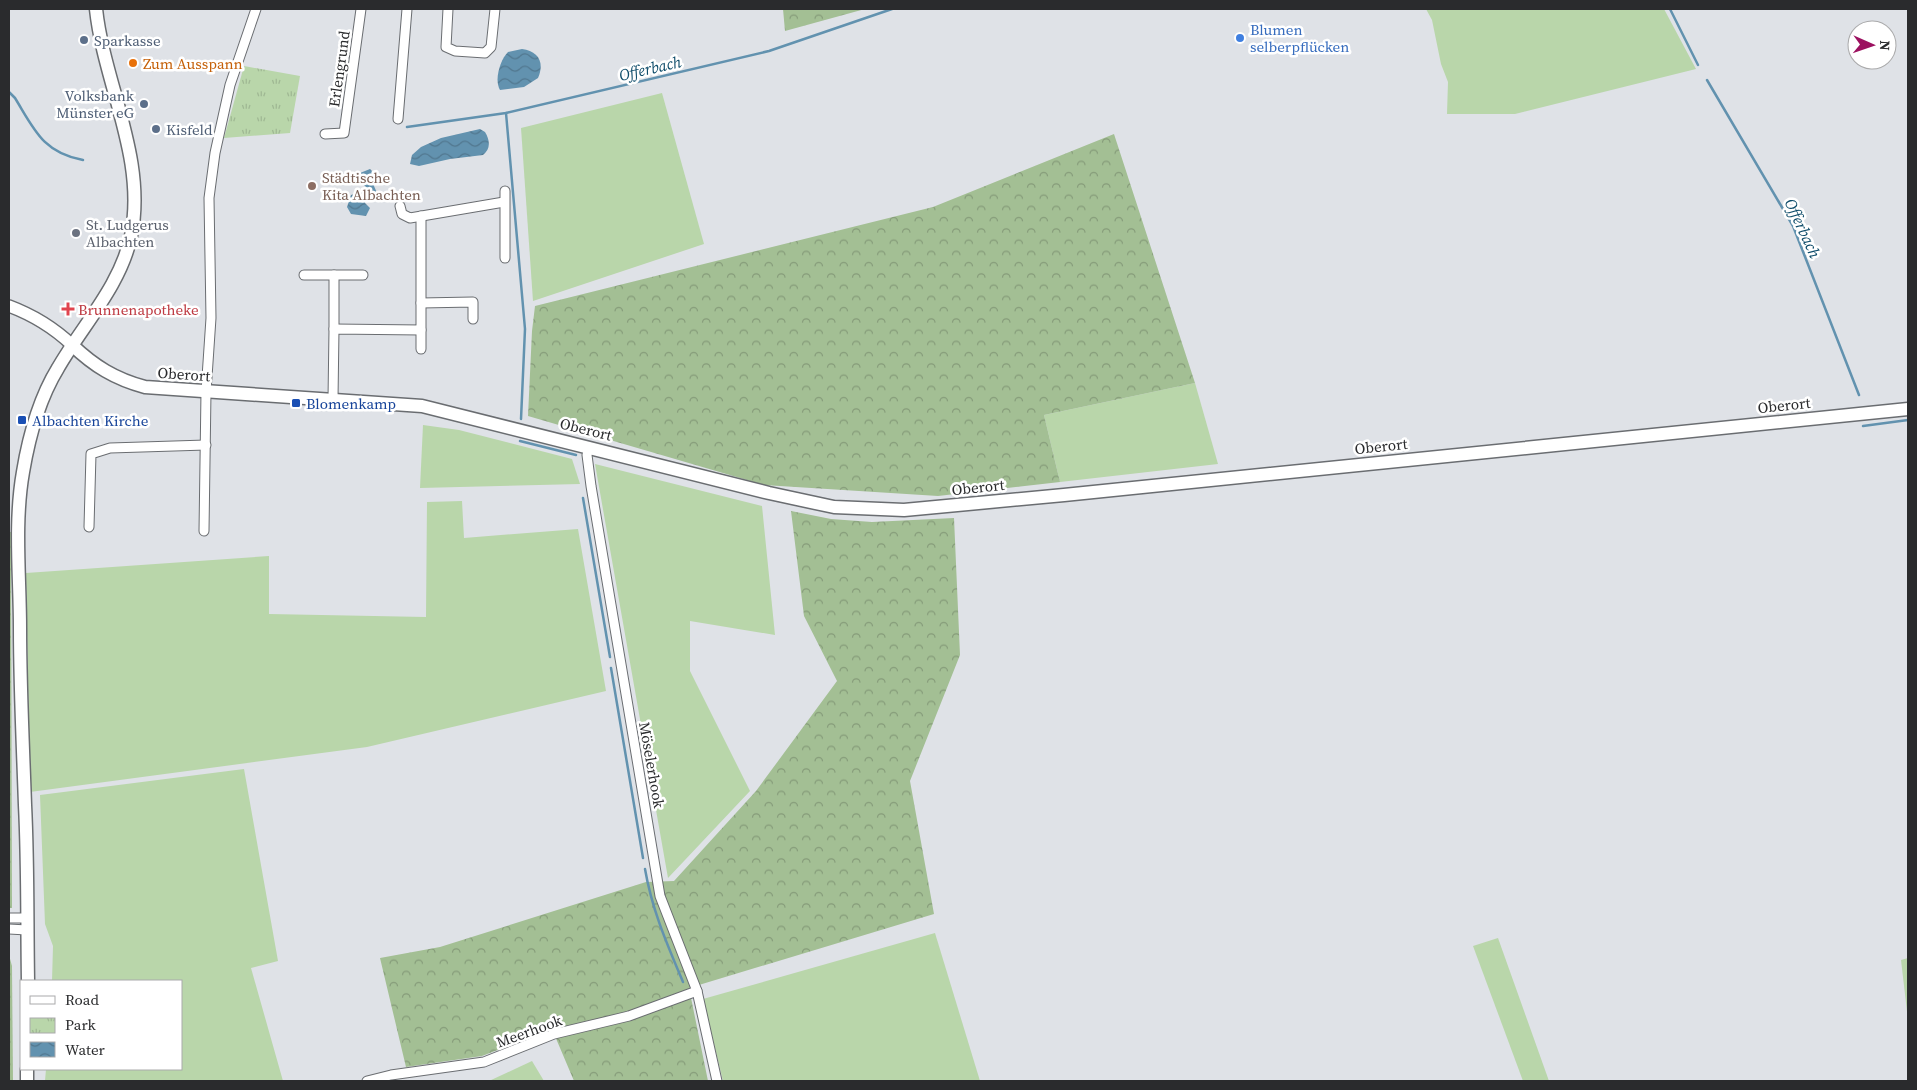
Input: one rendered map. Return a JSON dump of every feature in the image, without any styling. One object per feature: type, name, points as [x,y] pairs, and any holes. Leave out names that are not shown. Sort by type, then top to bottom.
[{"type":"main road","points":[[28,980],[25,805],[20,713],[19,530],[22,474],[43,397],[56,369],[124,260],[131,237],[134,210],[132,164],[103,51],[96,9]]},
{"type":"main road","name":"Oberort","points":[[72,345],[96,367],[128,383],[145,387],[397,403],[438,409],[805,502],[854,508],[904,510],[1908,409]]},
{"type":"street","points":[[204,531],[206,392],[211,318],[208,218],[211,177],[230,85],[256,9]]},
{"type":"street","name":"Erlengrund","points":[[325,134],[344,132],[361,9]]},
{"type":"street","points":[[398,119],[407,9]]},
{"type":"street","points":[[448,9],[446,48],[455,51],[485,52],[491,47],[495,9]]},
{"type":"street","points":[[504,258],[505,191]]},
{"type":"street","points":[[400,206],[405,216],[421,216],[504,202]]},
{"type":"street","points":[[421,216],[421,349]]},
{"type":"street","points":[[304,275],[363,275]]},
{"type":"street","points":[[332,399],[334,275]]},
{"type":"street","points":[[421,303],[473,302],[473,319]]},
{"type":"street","points":[[9,306],[36,318],[58,332],[72,345]]},
{"type":"street","points":[[334,329],[421,330]]},
{"type":"street","points":[[89,527],[91,454],[110,448],[206,445]]},
{"type":"street","name":"Möselerhook","points":[[589,447],[587,455],[591,486],[660,896],[697,991],[717,1081]]},
{"type":"street","points":[[9,918],[27,924]]},
{"type":"street","points":[[9,929],[27,924]]},
{"type":"street","name":"Meerhook","points":[[367,1081],[391,1075],[484,1062],[554,1034],[629,1016],[697,991]]},
{"type":"green space","points":[[783,9],[865,9],[785,31]]},
{"type":"green space","points":[[1426,9],[1664,9],[1696,69],[1515,114],[1447,114],[1448,82],[1441,64],[1432,20]]},
{"type":"green space","points":[[244,66],[300,76],[290,133],[224,138]]},
{"type":"green space","points":[[662,93],[704,244],[533,301],[521,128]]},
{"type":"green space","points":[[1114,134],[1195,383],[1044,415],[1060,482],[938,496],[764,485],[528,416],[535,306],[933,207]]},
{"type":"green space","points":[[1195,383],[1218,464],[1060,482],[1044,415]]},
{"type":"green space","points":[[423,425],[459,430],[572,459],[580,484],[420,488]]},
{"type":"green space","points":[[595,464],[762,506],[775,635],[690,621],[690,671],[750,791],[668,878]]},
{"type":"green space","points":[[462,501],[464,538],[578,529],[606,691],[367,747],[30,792],[26,573],[269,556],[269,614],[426,617],[427,502]]},
{"type":"green space","points":[[791,511],[831,519],[872,522],[954,518],[960,655],[910,781],[934,914],[689,988],[708,1081],[574,1081],[552,1029],[482,1056],[406,1067],[380,958],[440,947],[646,882],[674,881],[756,791],[837,681],[804,616]]},
{"type":"green space","points":[[9,532],[11,532],[12,908],[9,908]]},
{"type":"green space","points":[[244,769],[278,961],[251,968],[283,1081],[45,1081],[46,1070],[182,1070],[182,980],[52,980],[53,946],[45,924],[40,795]]},
{"type":"green space","points":[[935,933],[980,1081],[723,1081],[703,999]]},
{"type":"green space","points":[[1498,938],[1549,1081],[1523,1081],[1473,946]]},
{"type":"green space","points":[[9,955],[12,966],[13,1081],[9,1081]]},
{"type":"green space","points":[[1908,958],[1908,1020],[1901,960]]},
{"type":"green space","points":[[532,1061],[544,1081],[489,1081]]},
{"type":"water","points":[[522,49],[532,52],[539,58],[541,67],[538,78],[524,87],[500,90],[498,76],[503,60],[508,52]]},
{"type":"water","points":[[480,129],[485,132],[489,141],[487,150],[483,155],[450,159],[419,166],[410,164],[412,155],[421,147],[441,138]]},
{"type":"water","points":[[370,169],[376,175],[374,186],[377,193],[374,195],[359,180],[360,173]]},
{"type":"water","points":[[360,192],[364,194],[365,203],[370,208],[366,216],[351,214],[347,207],[351,195]]},
{"type":"waterway","name":"Offerbach","points":[[407,127],[506,113],[769,51],[892,9]]},
{"type":"waterway","name":"Offerbach","points":[[1670,9],[1698,65]]},
{"type":"waterway","name":"Offerbach","points":[[1707,80],[1793,226],[1859,395]]},
{"type":"waterway","name":"Offerbach","points":[[9,92],[41,138],[58,152],[83,160]]},
{"type":"waterway","points":[[506,113],[525,329],[521,419]]},
{"type":"waterway","name":"Offerbach","points":[[1863,426],[1908,420]]},
{"type":"waterway","points":[[520,441],[576,455]]},
{"type":"waterway","points":[[583,498],[610,657]]},
{"type":"waterway","points":[[611,668],[643,858]]},
{"type":"waterway","points":[[645,869],[656,913],[683,982]]},
{"type":"place","name":"Blumen selberpflücken","points":[[1240,38]]},
{"type":"place","name":"Sparkasse","points":[[84,40]]},
{"type":"place","name":"Zum Ausspann","points":[[133,63]]},
{"type":"place","name":"Volksbank Münster eG","points":[[144,104]]},
{"type":"place","name":"Kisfeld","points":[[156,129]]},
{"type":"place","name":"Städtische Kita Albachten","points":[[312,186]]},
{"type":"place","name":"St. Ludgerus Albachten","points":[[76,233]]},
{"type":"place","name":"Brunnenapotheke","points":[[68,309]]},
{"type":"place","name":"Blomenkamp","points":[[296,403]]},
{"type":"place","name":"Albachten Kirche","points":[[22,420]]}]
